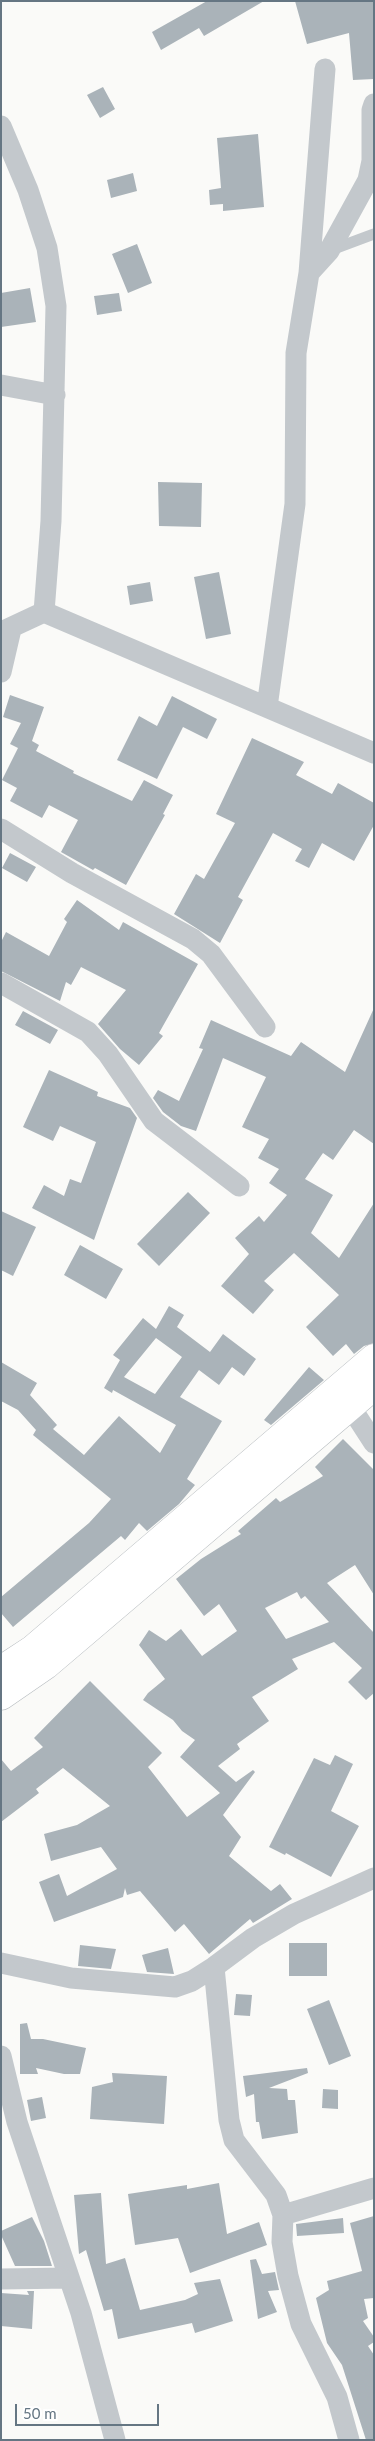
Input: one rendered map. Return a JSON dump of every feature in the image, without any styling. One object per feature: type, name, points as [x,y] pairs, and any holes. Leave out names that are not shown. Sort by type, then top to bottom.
[{"type":"main road","points":[[1,1670],[40,1642],[374,1358]]},
{"type":"main road","points":[[1,1696],[46,1665],[374,1386]]},
{"type":"street","points":[[267,707],[295,504],[296,353],[309,273],[325,69]]},
{"type":"street","points":[[309,273],[329,251],[368,180],[372,160],[374,104]]},
{"type":"street","points":[[1,126],[28,190],[47,248],[56,306],[51,521],[44,612]]},
{"type":"street","points":[[1,385],[54,395]]},
{"type":"street","points":[[1,672],[6,630],[44,612],[374,753]]},
{"type":"street","points":[[1,829],[72,873],[193,939],[211,954],[265,1027]]},
{"type":"street","points":[[1,982],[88,1032],[108,1054],[154,1121],[239,1186]]},
{"type":"street","points":[[350,1406],[374,1443]]},
{"type":"street","points":[[1,1963],[71,1978],[157,1987],[175,1987],[192,1980],[214,1967],[253,1938],[294,1914],[374,1878]]},
{"type":"street","points":[[214,1967],[229,2120],[234,2140],[276,2194],[283,2215],[283,2251],[301,2324],[337,2397],[349,2440]]},
{"type":"street","points":[[1,2056],[17,2122],[81,2313],[115,2440]]},
{"type":"street","points":[[283,2215],[374,2188]]},
{"type":"street","points":[[1,2279],[69,2278]]},
{"type":"lane","points":[[329,251],[374,234]]},
{"type":"building","points":[[207,1],[264,1],[204,36],[199,28],[161,50],[152,32]]},
{"type":"building","points":[[295,1],[374,1],[374,79],[353,80],[349,33],[307,44]]},
{"type":"building","points":[[103,87],[115,109],[100,118],[87,95]]},
{"type":"building","points":[[258,134],[264,207],[223,211],[223,204],[210,205],[209,190],[221,188],[217,138]]},
{"type":"building","points":[[133,173],[137,191],[111,198],[107,180]]},
{"type":"building","points":[[137,244],[152,283],[128,293],[112,254]]},
{"type":"building","points":[[30,288],[36,322],[1,327],[1,293]]},
{"type":"building","points":[[119,293],[122,311],[97,315],[94,296]]},
{"type":"building","points":[[158,482],[202,483],[201,527],[159,526]]},
{"type":"building","points":[[219,572],[231,634],[206,639],[194,577]]},
{"type":"building","points":[[150,582],[153,601],[130,605],[127,586]]},
{"type":"building","points":[[10,695],[44,707],[32,741],[39,745],[36,751],[74,771],[73,773],[132,801],[144,780],[173,795],[163,814],[165,815],[126,885],[95,868],[93,870],[61,852],[78,820],[49,805],[42,818],[10,801],[17,788],[2,780],[18,748],[10,744],[21,723],[3,717]]},
{"type":"building","points":[[172,696],[217,719],[207,739],[183,727],[157,779],[117,760],[139,716],[157,726]]},
{"type":"building","points":[[252,738],[304,762],[296,775],[332,794],[338,783],[374,803],[374,825],[354,861],[322,843],[309,868],[295,861],[302,849],[273,833],[238,897],[243,900],[220,943],[174,914],[196,874],[204,879],[235,823],[216,814]]},
{"type":"building","points":[[10,853],[36,867],[27,882],[2,868]]},
{"type":"building","points":[[77,900],[119,930],[123,922],[198,964],[159,1033],[163,1036],[139,1065],[120,1049],[98,1024],[126,990],[81,967],[71,985],[66,982],[60,1001],[1,971],[1,942],[6,932],[49,956],[67,922],[64,919]]},
{"type":"building","points":[[374,1008],[374,1144],[354,1130],[333,1160],[323,1153],[305,1179],[333,1195],[311,1233],[339,1258],[374,1203],[374,1343],[364,1346],[354,1354],[346,1344],[333,1356],[306,1327],[339,1295],[294,1253],[264,1281],[274,1290],[253,1314],[221,1286],[249,1254],[235,1238],[259,1216],[264,1222],[287,1195],[269,1183],[279,1169],[258,1158],[269,1139],[242,1127],[266,1077],[223,1058],[196,1131],[181,1126],[163,1112],[153,1098],[158,1090],[179,1101],[203,1049],[199,1048],[211,1020],[291,1056],[301,1042],[345,1072]]},
{"type":"building","points":[[23,1011],[58,1030],[50,1044],[15,1025]]},
{"type":"building","points":[[49,1070],[98,1092],[97,1096],[130,1108],[137,1118],[94,1240],[32,1208],[44,1185],[64,1196],[70,1179],[81,1183],[96,1142],[60,1126],[53,1141],[23,1127]]},
{"type":"building","points":[[188,1192],[210,1213],[159,1266],[137,1244]]},
{"type":"building","points":[[1,1211],[36,1227],[13,1276],[1,1270]]},
{"type":"building","points":[[80,1245],[123,1269],[106,1299],[64,1275]]},
{"type":"building","points":[[169,1306],[184,1315],[177,1327],[210,1352],[223,1334],[256,1359],[244,1376],[232,1367],[219,1385],[199,1370],[180,1397],[222,1421],[187,1479],[195,1485],[179,1504],[147,1531],[139,1523],[125,1540],[121,1536],[13,1627],[1,1613],[1,1597],[89,1523],[111,1499],[33,1435],[36,1430],[18,1410],[1,1401],[1,1362],[37,1383],[30,1395],[57,1425],[53,1429],[84,1455],[119,1416],[160,1453],[176,1425],[113,1390],[112,1393],[104,1388],[120,1360],[113,1355],[143,1318],[156,1329]],"holes":[[[156,1338],[182,1357],[155,1394],[124,1377]]]},
{"type":"building","points":[[309,1367],[324,1380],[271,1425],[264,1420]]},
{"type":"building","points":[[343,1439],[374,1470],[374,1595],[355,1565],[327,1583],[374,1633],[374,1693],[366,1700],[348,1682],[362,1668],[334,1642],[292,1659],[298,1669],[252,1697],[269,1721],[237,1744],[240,1749],[218,1766],[236,1782],[253,1770],[255,1772],[223,1815],[241,1837],[229,1856],[271,1891],[280,1884],[292,1899],[253,1923],[250,1919],[209,1954],[184,1924],[175,1932],[140,1891],[127,1895],[125,1888],[123,1897],[54,1922],[39,1882],[59,1874],[67,1896],[117,1869],[101,1847],[51,1861],[44,1834],[77,1825],[110,1806],[63,1768],[36,1789],[39,1793],[1,1822],[1,1759],[11,1771],[43,1747],[34,1738],[90,1681],[162,1753],[148,1767],[187,1817],[220,1793],[180,1757],[195,1740],[182,1731],[173,1720],[143,1700],[148,1693],[165,1679],[139,1645],[149,1630],[166,1641],[181,1629],[202,1656],[237,1631],[219,1604],[204,1616],[176,1579],[201,1559],[241,1534],[238,1531],[276,1498],[280,1502],[323,1476],[315,1467]],"holes":[[[297,1592],[301,1599],[305,1596],[329,1622],[286,1639],[265,1608]]]},
{"type":"building","points":[[335,1755],[353,1764],[331,1811],[359,1826],[331,1877],[286,1853],[285,1855],[269,1847],[314,1758],[330,1765]]},
{"type":"building","points":[[289,1943],[327,1943],[327,1976],[289,1976]]},
{"type":"building","points":[[80,1945],[116,1949],[111,1969],[78,1966]]},
{"type":"building","points":[[168,1948],[174,1974],[147,1972],[142,1955]]},
{"type":"building","points":[[236,1994],[252,1995],[250,2016],[234,2015]]},
{"type":"building","points":[[329,2000],[351,2056],[329,2065],[307,2009]]},
{"type":"building","points":[[27,2023],[31,2039],[43,2039],[86,2048],[80,2074],[64,2074],[36,2068],[38,2074],[20,2074],[20,2024]]},
{"type":"building","points":[[307,2068],[308,2073],[269,2088],[287,2089],[288,2100],[295,2100],[298,2133],[262,2139],[259,2122],[256,2122],[254,2094],[246,2097],[243,2076]]},
{"type":"building","points":[[112,2073],[167,2076],[164,2124],[90,2119],[92,2087],[113,2082]]},
{"type":"building","points":[[323,2089],[338,2090],[338,2109],[322,2108]]},
{"type":"building","points":[[42,2097],[46,2118],[31,2121],[27,2100]]},
{"type":"building","points":[[219,2183],[227,2234],[259,2222],[267,2245],[190,2273],[178,2238],[135,2245],[128,2194],[187,2185],[187,2189]]},
{"type":"building","points":[[101,2193],[106,2264],[125,2258],[140,2310],[185,2300],[198,2294],[194,2283],[220,2279],[233,2321],[195,2333],[192,2323],[118,2339],[112,2309],[104,2311],[86,2250],[79,2254],[74,2195]]},
{"type":"building","points":[[374,2216],[374,2298],[364,2299],[368,2318],[363,2321],[374,2337],[374,2342],[368,2346],[374,2355],[374,2440],[366,2440],[342,2365],[327,2343],[316,2298],[329,2290],[327,2281],[362,2271],[350,2223]]},
{"type":"building","points":[[32,2217],[44,2241],[52,2266],[15,2266],[1,2235],[1,2231]]},
{"type":"building","points":[[343,2218],[344,2233],[297,2236],[296,2224]]},
{"type":"building","points":[[256,2259],[262,2274],[275,2272],[279,2290],[268,2291],[277,2312],[258,2319],[250,2260]]},
{"type":"building","points":[[27,2291],[34,2291],[32,2329],[1,2326],[1,2293],[29,2295]]}]
